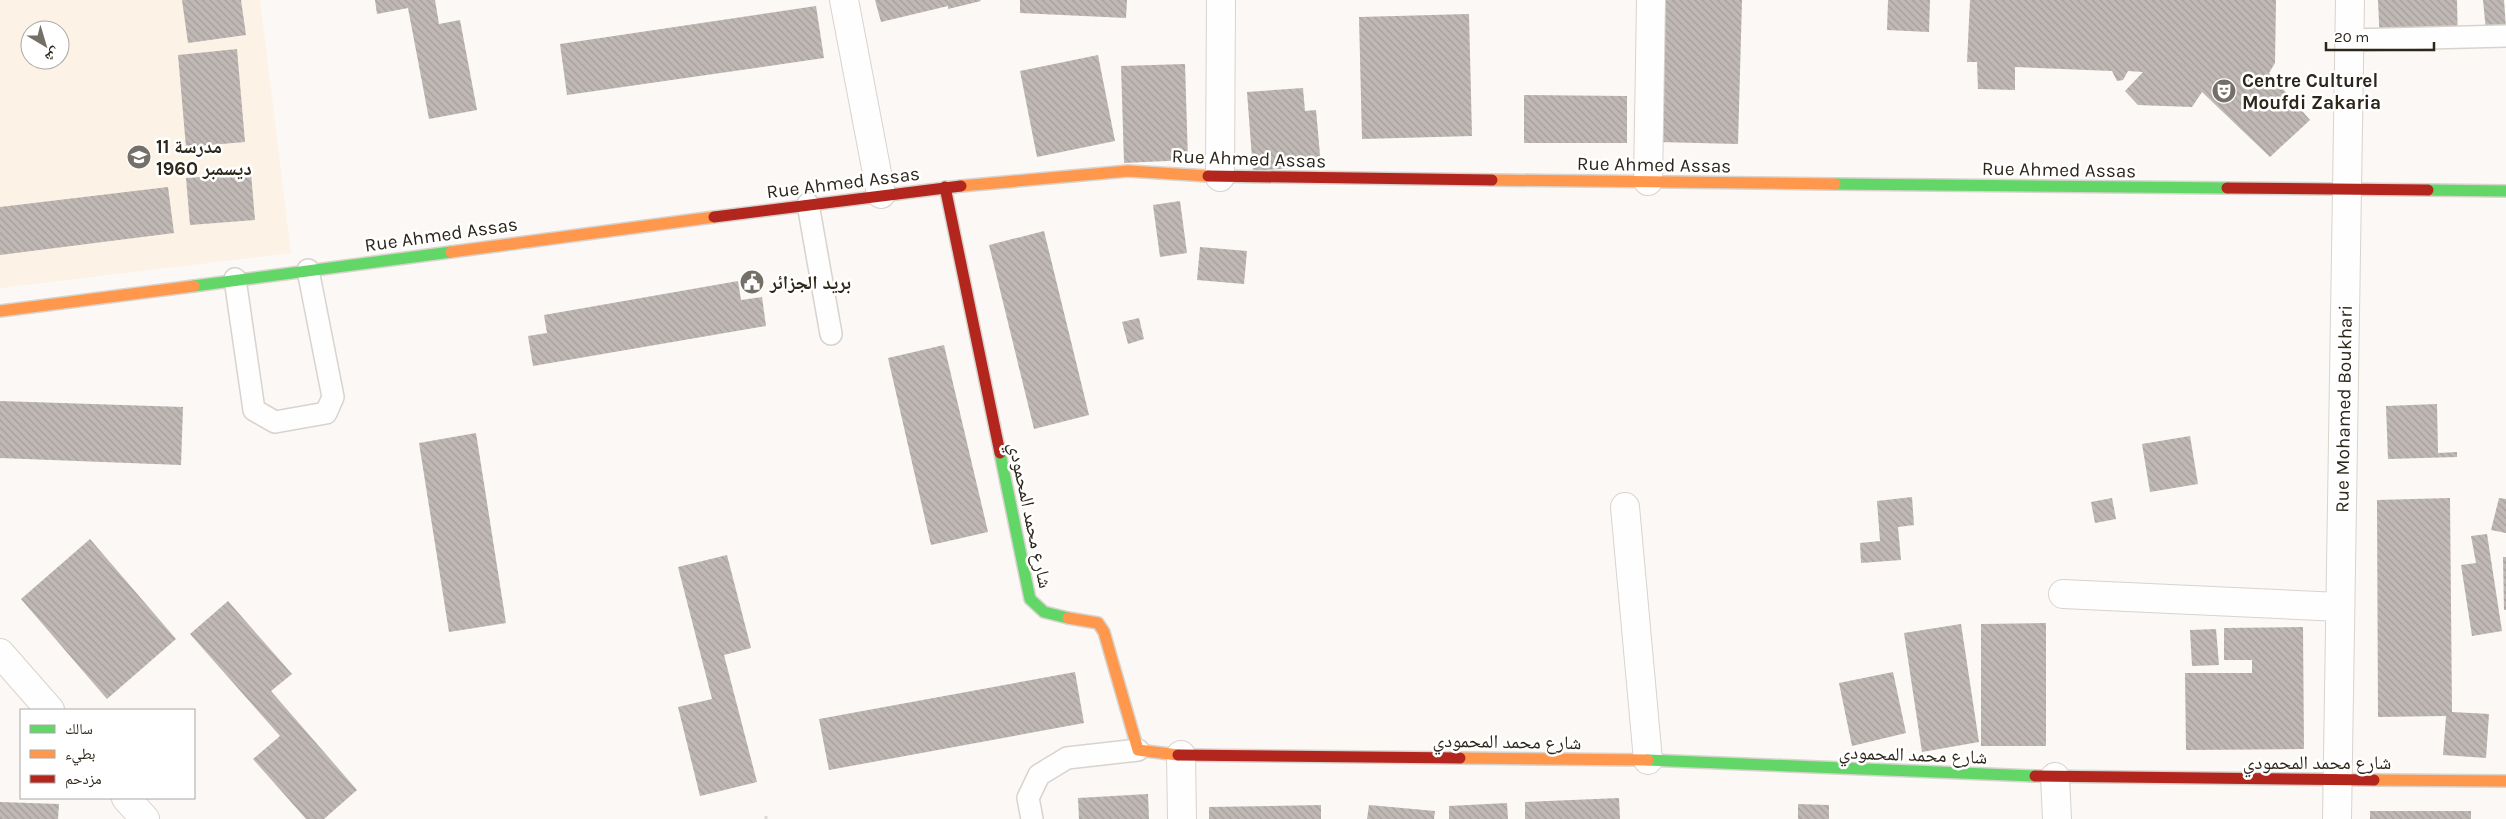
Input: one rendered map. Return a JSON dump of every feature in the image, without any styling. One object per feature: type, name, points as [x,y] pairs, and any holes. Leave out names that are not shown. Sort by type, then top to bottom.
[{"type":"street","points":[[844,0],[881,194]]},
{"type":"street","points":[[1220,177],[1221,0]]},
{"type":"street","points":[[1648,181],[1651,0]]},
{"type":"street","name":"Rue Mohamed Boukhari","points":[[2337,819],[2350,0]]},
{"type":"street","name":"Rue Ahmed Assas","points":[[0,311],[881,194],[1128,171],[1220,177],[2506,191]]},
{"type":"street","name":"شارع محمد المحمودي","points":[[945,187],[1030,598],[1036,608],[1047,614],[1098,623],[1104,632],[1138,750],[1181,755],[1648,760],[2055,777],[2506,781]]},
{"type":"street","points":[[1625,507],[1648,760]]},
{"type":"street","points":[[2063,594],[2340,607]]},
{"type":"street","points":[[0,653],[49,709]]},
{"type":"street","points":[[1181,755],[1182,819]]},
{"type":"street","points":[[2055,777],[2057,819]]},
{"type":"street","points":[[127,799],[145,819]]},
{"type":"lane","points":[[2350,40],[2506,36]]},
{"type":"lane","points":[[808,204],[831,334]]},
{"type":"lane","points":[[235,279],[254,410],[275,422],[326,413],[333,397],[308,270]]},
{"type":"lane","points":[[1032,819],[1028,798],[1039,775],[1067,758],[1138,750]]},
{"type":"shaded area","name":"مدرسة 11 ديسمبر 1960","points":[[0,0],[260,0],[291,253],[0,288]]},
{"type":"building","points":[[182,0],[241,0],[246,35],[188,43]]},
{"type":"building","points":[[375,0],[435,0],[439,24],[460,20],[477,110],[429,119],[408,8],[377,14]]},
{"type":"building","points":[[875,0],[981,1],[948,9],[948,6],[881,22]]},
{"type":"building","points":[[1020,0],[1127,0],[1126,18],[1020,13]]},
{"type":"building","points":[[1662,0],[1742,0],[1738,144],[1658,142]]},
{"type":"building","points":[[1888,0],[1930,0],[1929,32],[1887,30]]},
{"type":"building","points":[[1970,0],[2276,0],[2275,63],[2269,73],[2310,120],[2270,157],[2202,92],[2192,107],[2138,105],[2125,91],[2143,72],[2128,71],[2123,80],[2117,81],[2112,71],[2015,67],[2015,90],[1978,89],[1977,62],[1967,62]]},
{"type":"building","points":[[2378,0],[2457,0],[2458,42],[2380,45]]},
{"type":"building","points":[[2483,0],[2504,0],[2506,29],[2486,31]]},
{"type":"building","points":[[816,6],[824,58],[567,95],[560,44]]},
{"type":"building","points":[[1469,14],[1472,136],[1362,139],[1359,17]]},
{"type":"building","points":[[237,49],[245,142],[186,147],[178,55]]},
{"type":"building","points":[[1098,55],[1115,141],[1037,157],[1020,71]]},
{"type":"building","points":[[1185,64],[1188,160],[1124,163],[1121,66]]},
{"type":"building","points":[[1303,88],[1305,111],[1316,110],[1321,166],[1253,171],[1247,92]]},
{"type":"building","points":[[1524,95],[1627,96],[1627,143],[1524,143]]},
{"type":"building","points":[[251,173],[255,220],[190,225],[186,178]]},
{"type":"building","points":[[168,187],[174,233],[0,255],[0,207]]},
{"type":"building","points":[[1180,201],[1187,253],[1160,257],[1153,205]]},
{"type":"building","points":[[1044,231],[1089,415],[1034,429],[989,245]]},
{"type":"building","points":[[1200,247],[1247,251],[1244,284],[1197,280]]},
{"type":"building","points":[[738,281],[741,300],[762,297],[766,326],[533,366],[528,336],[547,333],[544,315]]},
{"type":"building","points":[[1139,318],[1144,339],[1128,344],[1122,322]]},
{"type":"building","points":[[944,345],[988,532],[931,545],[888,358]]},
{"type":"building","points":[[0,401],[183,407],[181,465],[0,458]]},
{"type":"building","points":[[2437,404],[2438,453],[2457,452],[2457,457],[2388,459],[2386,406]]},
{"type":"building","points":[[476,433],[506,623],[449,632],[419,443]]},
{"type":"building","points":[[2190,436],[2198,484],[2150,492],[2142,444]]},
{"type":"building","points":[[1912,497],[1914,525],[1898,527],[1901,560],[1861,563],[1860,543],[1880,541],[1877,501]]},
{"type":"building","points":[[2112,498],[2116,519],[2095,523],[2091,502]]},
{"type":"building","points":[[2450,498],[2452,712],[2489,714],[2486,758],[2443,755],[2446,716],[2378,717],[2377,500]]},
{"type":"building","points":[[2499,498],[2506,499],[2506,533],[2491,530]]},
{"type":"building","points":[[2487,534],[2502,631],[2472,636],[2461,565],[2476,563],[2471,536]]},
{"type":"building","points":[[90,539],[176,639],[107,699],[21,599]]},
{"type":"building","points":[[727,555],[751,648],[724,655],[757,782],[700,796],[678,707],[712,699],[678,567]]},
{"type":"building","points":[[2503,557],[2506,557],[2506,610],[2504,610]]},
{"type":"building","points":[[228,601],[292,674],[271,691],[357,790],[324,819],[306,819],[253,759],[280,736],[190,634]]},
{"type":"building","points":[[2046,623],[2046,746],[1981,746],[1981,624]]},
{"type":"building","points":[[1961,624],[1979,742],[1922,752],[1904,633]]},
{"type":"building","points":[[2303,627],[2304,749],[2186,750],[2185,673],[2252,673],[2252,660],[2224,660],[2224,628]]},
{"type":"building","points":[[2216,629],[2219,665],[2192,666],[2190,630]]},
{"type":"building","points":[[1075,672],[1084,723],[829,770],[819,719]]},
{"type":"building","points":[[1893,672],[1906,733],[1852,746],[1839,683]]},
{"type":"building","points":[[1148,794],[1149,819],[1079,819],[1078,798]]},
{"type":"building","points":[[1619,798],[1620,819],[1525,819],[1525,802]]},
{"type":"building","points":[[0,802],[59,804],[58,819],[0,819]]},
{"type":"building","points":[[1507,803],[1508,819],[1449,819],[1449,806]]},
{"type":"building","points":[[1798,804],[1829,805],[1829,819],[1798,819]]},
{"type":"building","points":[[1321,805],[1321,819],[1209,819],[1209,807]]},
{"type":"building","points":[[1369,805],[1435,811],[1434,819],[1367,819]]},
{"type":"building","points":[[2370,811],[2471,811],[2471,819],[2370,819]]},
{"type":"traffic: fast","points":[[1835,184],[2227,188]]},
{"type":"traffic: fast","points":[[2428,190],[2506,191]]},
{"type":"traffic: fast","points":[[194,286],[451,252]]},
{"type":"traffic: fast","points":[[1000,453],[1030,599],[1044,612],[1068,618]]},
{"type":"traffic: fast","points":[[1648,760],[2035,776]]},
{"type":"traffic: slow","points":[[961,186],[1128,171],[1208,176]]},
{"type":"traffic: slow","points":[[1492,180],[1835,184]]},
{"type":"traffic: slow","points":[[451,252],[714,217]]},
{"type":"traffic: slow","points":[[0,311],[194,286]]},
{"type":"traffic: slow","points":[[1068,618],[1098,623],[1104,632],[1138,750],[1178,755]]},
{"type":"traffic: slow","points":[[1460,758],[1648,760]]},
{"type":"traffic: slow","points":[[2374,780],[2506,781]]},
{"type":"traffic: jam","points":[[1208,176],[1492,180]]},
{"type":"traffic: jam","points":[[714,217],[961,186]]},
{"type":"traffic: jam","points":[[945,187],[1000,453]]},
{"type":"traffic: jam","points":[[2227,188],[2428,190]]},
{"type":"traffic: jam","points":[[1178,755],[1460,758]]},
{"type":"traffic: jam","points":[[2035,776],[2374,780]]},
{"type":"place","name":"Centre Culturel Moufdi Zakaria","points":[[2224,91]]},
{"type":"place","name":"مدرسة 11 ديسمبر 1960","points":[[139,157]]},
{"type":"place","name":"بريد الجزائر","points":[[752,282]]}]
